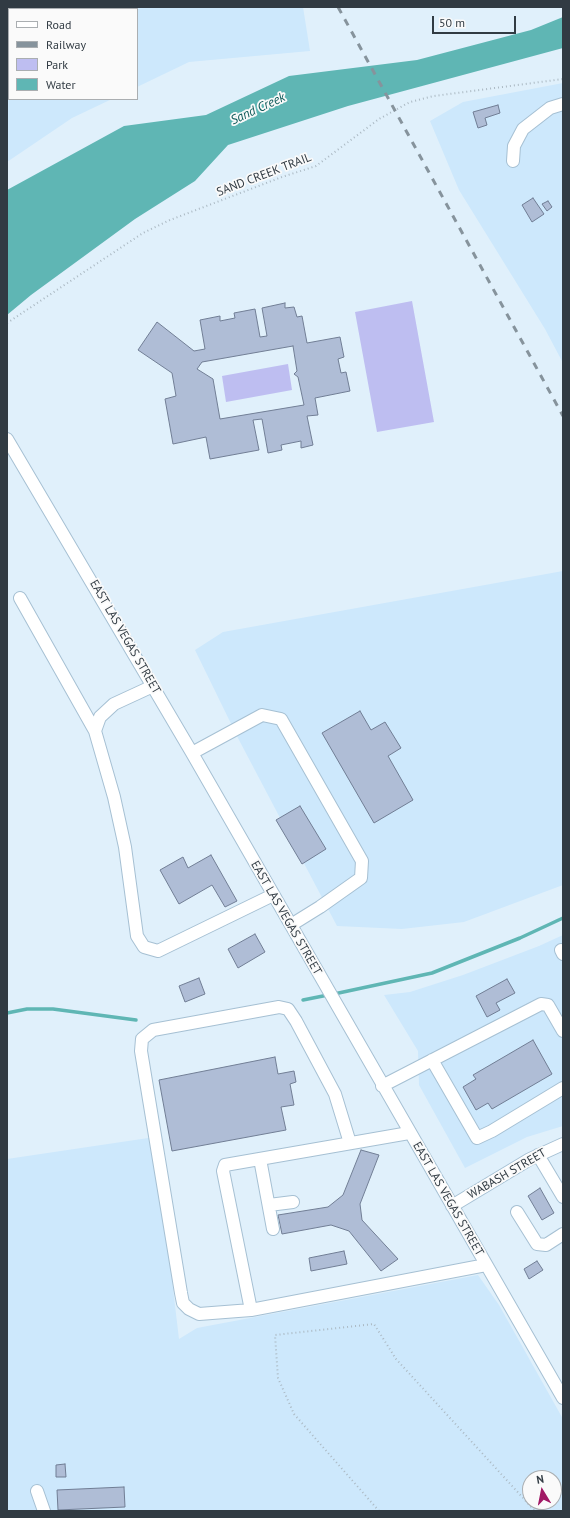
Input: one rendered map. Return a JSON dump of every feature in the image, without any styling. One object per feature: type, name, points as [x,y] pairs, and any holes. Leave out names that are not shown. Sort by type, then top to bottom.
[{"type":"street","points":[[513,161],[514,146],[523,129],[550,108],[563,104]]},
{"type":"street","name":"EAST LAS VEGAS STREET","points":[[7,440],[192,753],[382,1086],[563,1398]]},
{"type":"street","points":[[20,598],[96,732],[114,796],[125,847],[137,936],[144,947],[158,951],[273,894]]},
{"type":"street","points":[[96,732],[100,718],[114,704],[153,686]]},
{"type":"street","points":[[192,753],[262,715],[281,719],[362,861],[361,878],[320,907],[291,925]]},
{"type":"street","points":[[382,1086],[541,1004],[548,1005],[563,1031]]},
{"type":"street","points":[[350,1143],[335,1094],[288,1009],[279,1007],[153,1030],[142,1039],[142,1059],[183,1303],[189,1309],[199,1314],[251,1310],[486,1265]]},
{"type":"street","points":[[432,1060],[477,1138],[492,1131],[563,1088]]},
{"type":"street","points":[[251,1310],[223,1171],[225,1165],[410,1133]]},
{"type":"street","name":"WABASH STREET","points":[[452,1206],[538,1155],[563,1144]]},
{"type":"street","points":[[538,1155],[563,1197]]},
{"type":"street","points":[[260,1158],[273,1230]]},
{"type":"street","points":[[269,1206],[293,1202]]},
{"type":"street","points":[[517,1212],[537,1244],[546,1245],[563,1234]]},
{"type":"street","points":[[37,1491],[44,1511]]},
{"type":"path","name":"SAND CREEK TRAIL","points":[[7,323],[143,234],[170,220],[282,177],[316,166],[379,119],[410,102],[434,96],[563,79]]},
{"type":"path","points":[[379,1511],[294,1414],[278,1378],[275,1335],[374,1324],[396,1359],[535,1511]]},
{"type":"shaded area","points":[[7,7],[303,7],[310,51],[189,62],[138,87],[138,8],[8,8],[8,100],[110,100],[72,118],[7,162]]},
{"type":"shaded area","points":[[563,83],[563,363],[545,329],[459,190],[430,121],[463,102]]},
{"type":"shaded area","points":[[563,571],[563,885],[464,922],[402,929],[337,926],[239,740],[195,650],[223,632]]},
{"type":"shaded area","points":[[563,935],[563,1126],[527,1137],[465,1168],[419,1085],[418,1051],[384,995],[410,992],[463,975],[539,946]]},
{"type":"shaded area","points":[[155,1137],[179,1339],[197,1328],[478,1275],[499,1305],[563,1419],[563,1511],[7,1511],[7,1159]]},
{"type":"green space","points":[[412,301],[434,422],[377,432],[355,312]]},
{"type":"green space","points":[[288,364],[292,390],[226,402],[222,376]]},
{"type":"water","name":"Sand Creek","points":[[563,17],[563,48],[348,106],[228,145],[195,181],[135,219],[31,295],[7,315],[7,190],[124,126],[206,115],[289,76],[417,60],[531,30]]},
{"type":"building","points":[[498,105],[500,113],[485,118],[487,125],[478,128],[473,112]]},
{"type":"building","points":[[533,198],[544,214],[532,222],[522,205]]},
{"type":"building","points":[[548,201],[552,207],[547,211],[542,204]]},
{"type":"building","points":[[285,303],[285,308],[294,307],[297,317],[302,316],[307,343],[340,337],[344,357],[338,359],[341,373],[346,372],[350,391],[315,398],[318,415],[307,416],[313,445],[301,448],[301,441],[281,445],[282,450],[268,453],[262,419],[253,420],[259,450],[210,459],[206,437],[173,444],[165,399],[176,396],[172,373],[138,350],[157,322],[194,351],[205,349],[200,320],[220,316],[220,321],[235,318],[234,313],[255,309],[260,337],[267,336],[262,308]],"holes":[[[293,346],[297,371],[294,374],[298,377],[304,405],[220,419],[213,379],[197,369],[202,362]]]},
{"type":"building","points":[[360,711],[371,730],[385,722],[401,748],[388,756],[413,800],[374,823],[322,733]]},
{"type":"building","points":[[300,806],[326,849],[302,864],[276,820]]},
{"type":"building","points":[[211,855],[237,901],[225,907],[212,885],[179,904],[160,870],[183,857],[188,868]]},
{"type":"building","points":[[255,934],[265,952],[238,968],[228,949]]},
{"type":"building","points":[[199,978],[205,994],[185,1002],[179,986]]},
{"type":"building","points":[[507,979],[515,993],[496,1003],[500,1010],[487,1017],[476,996]]},
{"type":"building","points":[[533,1040],[552,1074],[492,1109],[488,1103],[476,1110],[463,1087],[476,1079],[473,1075]]},
{"type":"building","points":[[275,1057],[278,1074],[294,1071],[296,1082],[290,1084],[294,1105],[281,1107],[286,1130],[172,1151],[159,1080]]},
{"type":"building","points":[[361,1150],[379,1155],[360,1204],[362,1220],[398,1259],[381,1271],[349,1231],[331,1225],[282,1234],[278,1215],[328,1207],[343,1195]]},
{"type":"building","points":[[540,1188],[554,1213],[542,1220],[528,1196]]},
{"type":"building","points":[[344,1251],[347,1264],[311,1271],[309,1258]]},
{"type":"building","points":[[537,1261],[543,1270],[529,1279],[524,1269]]},
{"type":"building","points":[[65,1464],[66,1477],[56,1477],[56,1465]]},
{"type":"building","points":[[124,1487],[125,1507],[58,1510],[57,1490]]},
{"type":"waterway","points":[[334,994],[432,973],[520,938],[563,918]]},
{"type":"waterway","points":[[303,1000],[328,995]]},
{"type":"waterway","points":[[7,1013],[27,1009],[53,1009],[136,1020]]},
{"type":"railway","points":[[338,7],[563,416]]}]
